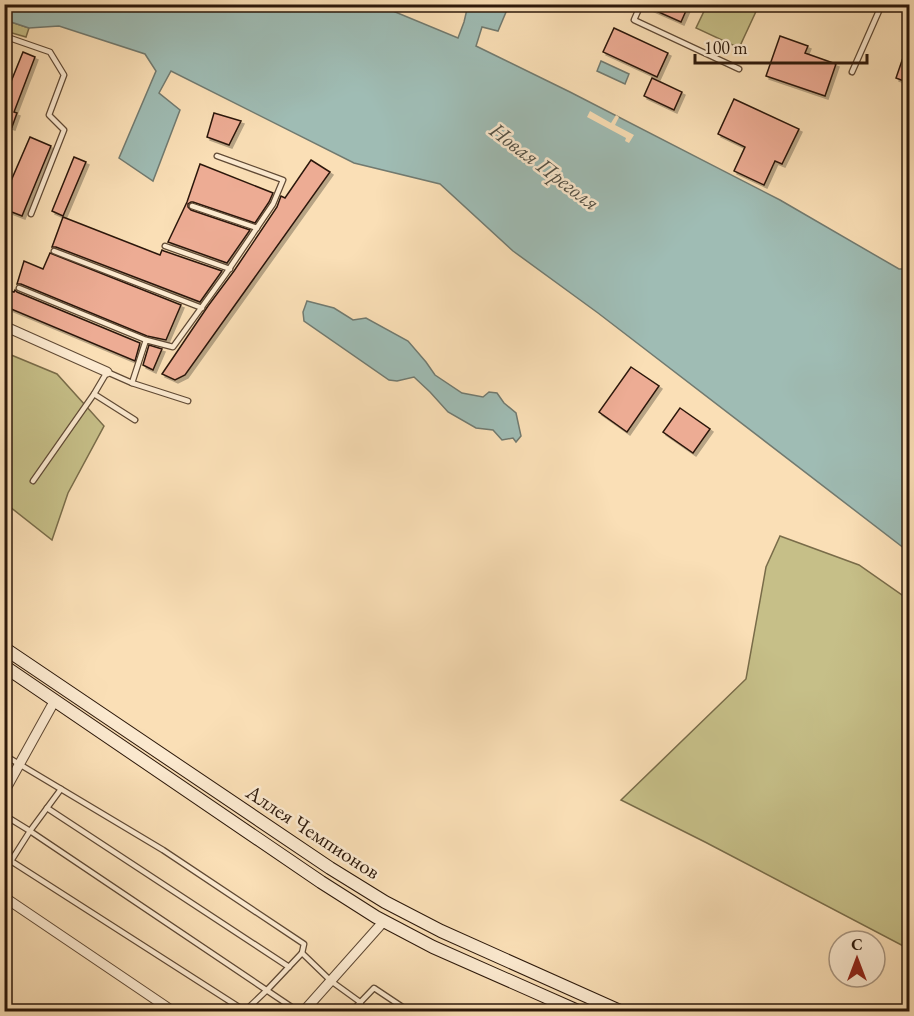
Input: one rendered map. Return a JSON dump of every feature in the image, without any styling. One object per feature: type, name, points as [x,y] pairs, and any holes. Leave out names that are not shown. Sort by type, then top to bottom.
[{"type":"main road","name":"Аллея Чемпионов","points":[[4,648],[330,868],[385,902],[455,938],[622,1011]]},
{"type":"main road","name":"Аллея Чемпионов","points":[[4,666],[321,882],[384,921],[433,947],[580,1011]]},
{"type":"street","points":[[4,326],[107,372]]},
{"type":"street","points":[[4,792],[55,700]]},
{"type":"street","points":[[4,897],[174,1011]]},
{"type":"street","points":[[301,1011],[384,921]]},
{"type":"lane","points":[[641,4],[634,20],[739,69]]},
{"type":"lane","points":[[852,72],[882,4]]},
{"type":"lane","points":[[4,36],[50,52],[64,75],[49,115],[64,130],[31,214]]},
{"type":"lane","points":[[19,288],[146,340],[173,347],[230,269],[273,204],[283,180],[217,156]]},
{"type":"lane","points":[[192,206],[257,228]]},
{"type":"lane","points":[[165,246],[230,269]]},
{"type":"lane","points":[[54,251],[201,308]]},
{"type":"lane","points":[[132,383],[146,340]]},
{"type":"lane","points":[[33,481],[107,372],[132,383],[188,401]]},
{"type":"lane","points":[[94,394],[135,420]]},
{"type":"lane","points":[[4,755],[20,764],[163,850],[304,944],[302,953],[245,1011],[11,861],[61,789]]},
{"type":"lane","points":[[47,808],[289,967]]},
{"type":"lane","points":[[4,815],[301,1011]]},
{"type":"lane","points":[[302,953],[331,981],[360,1002],[363,1011]]},
{"type":"lane","points":[[351,1011],[374,988],[410,1011]]},
{"type":"shaded area","points":[[707,5],[759,5],[739,48],[696,28]]},
{"type":"shaded area","points":[[5,20],[29,28],[26,37],[5,31]]},
{"type":"shaded area","points":[[4,352],[57,374],[104,426],[68,493],[52,540],[5,503]]},
{"type":"shaded area","points":[[780,536],[859,565],[909,600],[909,949],[887,937],[887,929],[871,929],[621,800],[746,679],[766,567]]},
{"type":"water","name":"Новая Преголя","points":[[5,4],[376,4],[458,38],[468,5],[509,5],[498,31],[482,27],[476,46],[780,200],[899,269],[909,269],[909,552],[598,313],[513,251],[440,184],[354,163],[171,71],[159,93],[180,110],[153,181],[119,158],[156,71],[145,54],[59,26],[29,28],[5,20]]},
{"type":"water","points":[[601,61],[629,74],[625,84],[597,71]]},
{"type":"water","points":[[307,301],[334,308],[353,320],[366,318],[408,341],[435,375],[462,393],[483,397],[489,392],[497,393],[504,403],[516,413],[521,436],[516,442],[513,438],[502,440],[493,430],[476,428],[448,412],[414,377],[397,381],[389,380],[304,321],[303,312]]},
{"type":"pier","points":[[590,111],[611,123],[616,115],[619,117],[615,125],[634,135],[629,143],[625,141],[626,138],[587,117]]},
{"type":"building","points":[[645,4],[689,4],[681,22]]},
{"type":"building","points":[[614,28],[668,53],[657,77],[603,52]]},
{"type":"building","points":[[780,36],[808,46],[805,53],[836,64],[825,96],[766,76]]},
{"type":"building","points":[[909,43],[909,83],[896,78]]},
{"type":"building","points":[[23,52],[35,57],[14,112],[17,113],[12,127],[9,126],[4,135],[4,99]]},
{"type":"building","points":[[652,78],[682,92],[674,110],[644,96]]},
{"type":"building","points":[[734,99],[799,129],[782,164],[775,161],[764,185],[734,171],[745,147],[718,134]]},
{"type":"building","points":[[214,113],[241,121],[229,145],[207,137]]},
{"type":"building","points":[[30,137],[51,146],[22,216],[4,209],[4,197]]},
{"type":"building","points":[[74,157],[86,162],[63,216],[52,211]]},
{"type":"building","points":[[311,160],[330,172],[185,375],[175,380],[162,374],[277,207],[281,196],[285,198]]},
{"type":"building","points":[[200,164],[273,193],[255,223],[193,202],[188,204],[191,210],[250,230],[227,263],[168,242],[187,202]]},
{"type":"building","points":[[63,217],[160,255],[162,250],[222,271],[200,302],[52,247]]},
{"type":"building","points":[[50,253],[181,305],[166,340],[147,336],[17,284],[24,261],[43,269]]},
{"type":"building","points":[[4,289],[14,292],[15,290],[140,343],[135,361],[4,306]]},
{"type":"building","points":[[149,345],[162,349],[153,370],[143,365]]},
{"type":"building","points":[[631,367],[659,386],[627,432],[599,412]]},
{"type":"building","points":[[680,408],[710,429],[693,453],[663,432]]}]
